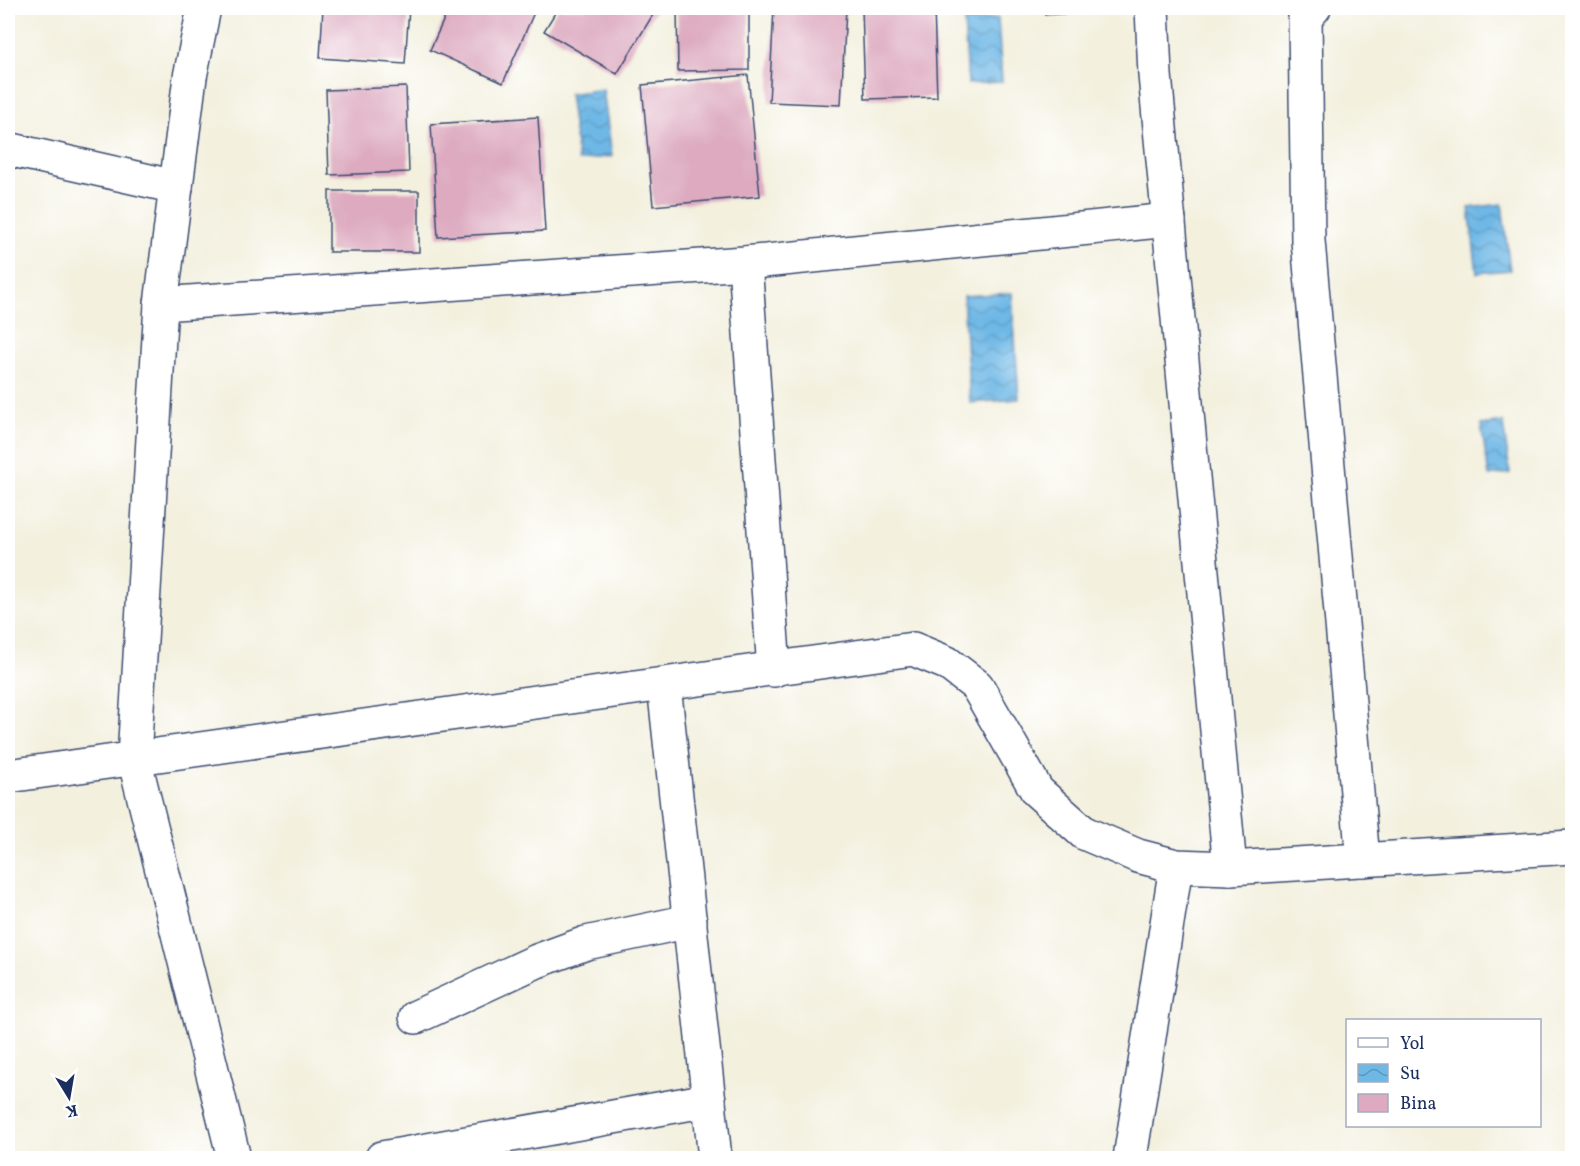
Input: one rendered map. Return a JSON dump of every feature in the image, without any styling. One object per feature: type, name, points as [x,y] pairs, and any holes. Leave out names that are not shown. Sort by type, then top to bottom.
[{"type":"street","points":[[204,8],[190,77],[161,304],[134,758],[234,1158]]},
{"type":"street","points":[[1152,8],[1155,75],[1230,868]]},
{"type":"street","points":[[1314,8],[1305,18],[1308,241],[1363,860]]},
{"type":"street","points":[[8,149],[176,187]]},
{"type":"street","points":[[161,304],[745,264],[1169,220]]},
{"type":"street","points":[[745,264],[774,670]]},
{"type":"street","points":[[8,776],[913,649],[947,663],[976,686],[1037,791],[1084,833],[1138,856],[1176,866],[1230,868],[1572,847]]},
{"type":"street","points":[[664,685],[715,1158]]},
{"type":"street","points":[[1130,1158],[1176,866]]},
{"type":"street","points":[[416,1017],[537,961],[577,947],[690,921]]},
{"type":"street","points":[[382,1158],[709,1100]]},
{"type":"water","points":[[998,18],[1002,82],[968,84],[964,21]]},
{"type":"water","points":[[603,89],[612,156],[578,161],[569,94]]},
{"type":"water","points":[[1502,204],[1510,270],[1477,273],[1469,208]]},
{"type":"water","points":[[1012,293],[1019,399],[970,403],[963,296]]},
{"type":"water","points":[[1503,422],[1510,473],[1489,476],[1481,425]]},
{"type":"building","points":[[323,8],[409,8],[405,64],[320,58]]},
{"type":"building","points":[[449,8],[536,8],[503,83],[430,50]]},
{"type":"building","points":[[558,8],[657,8],[617,74],[544,31]]},
{"type":"building","points":[[677,8],[749,8],[749,70],[678,71]]},
{"type":"building","points":[[774,8],[846,8],[841,105],[769,102]]},
{"type":"building","points":[[862,8],[934,8],[937,97],[865,99]]},
{"type":"building","points":[[1045,8],[1122,8],[1122,10],[1045,15]]},
{"type":"building","points":[[748,75],[760,196],[653,206],[642,85]]},
{"type":"building","points":[[406,87],[409,172],[329,175],[326,90]]},
{"type":"building","points":[[538,117],[545,231],[438,237],[431,124]]},
{"type":"building","points":[[329,191],[419,191],[419,252],[329,252]]}]
